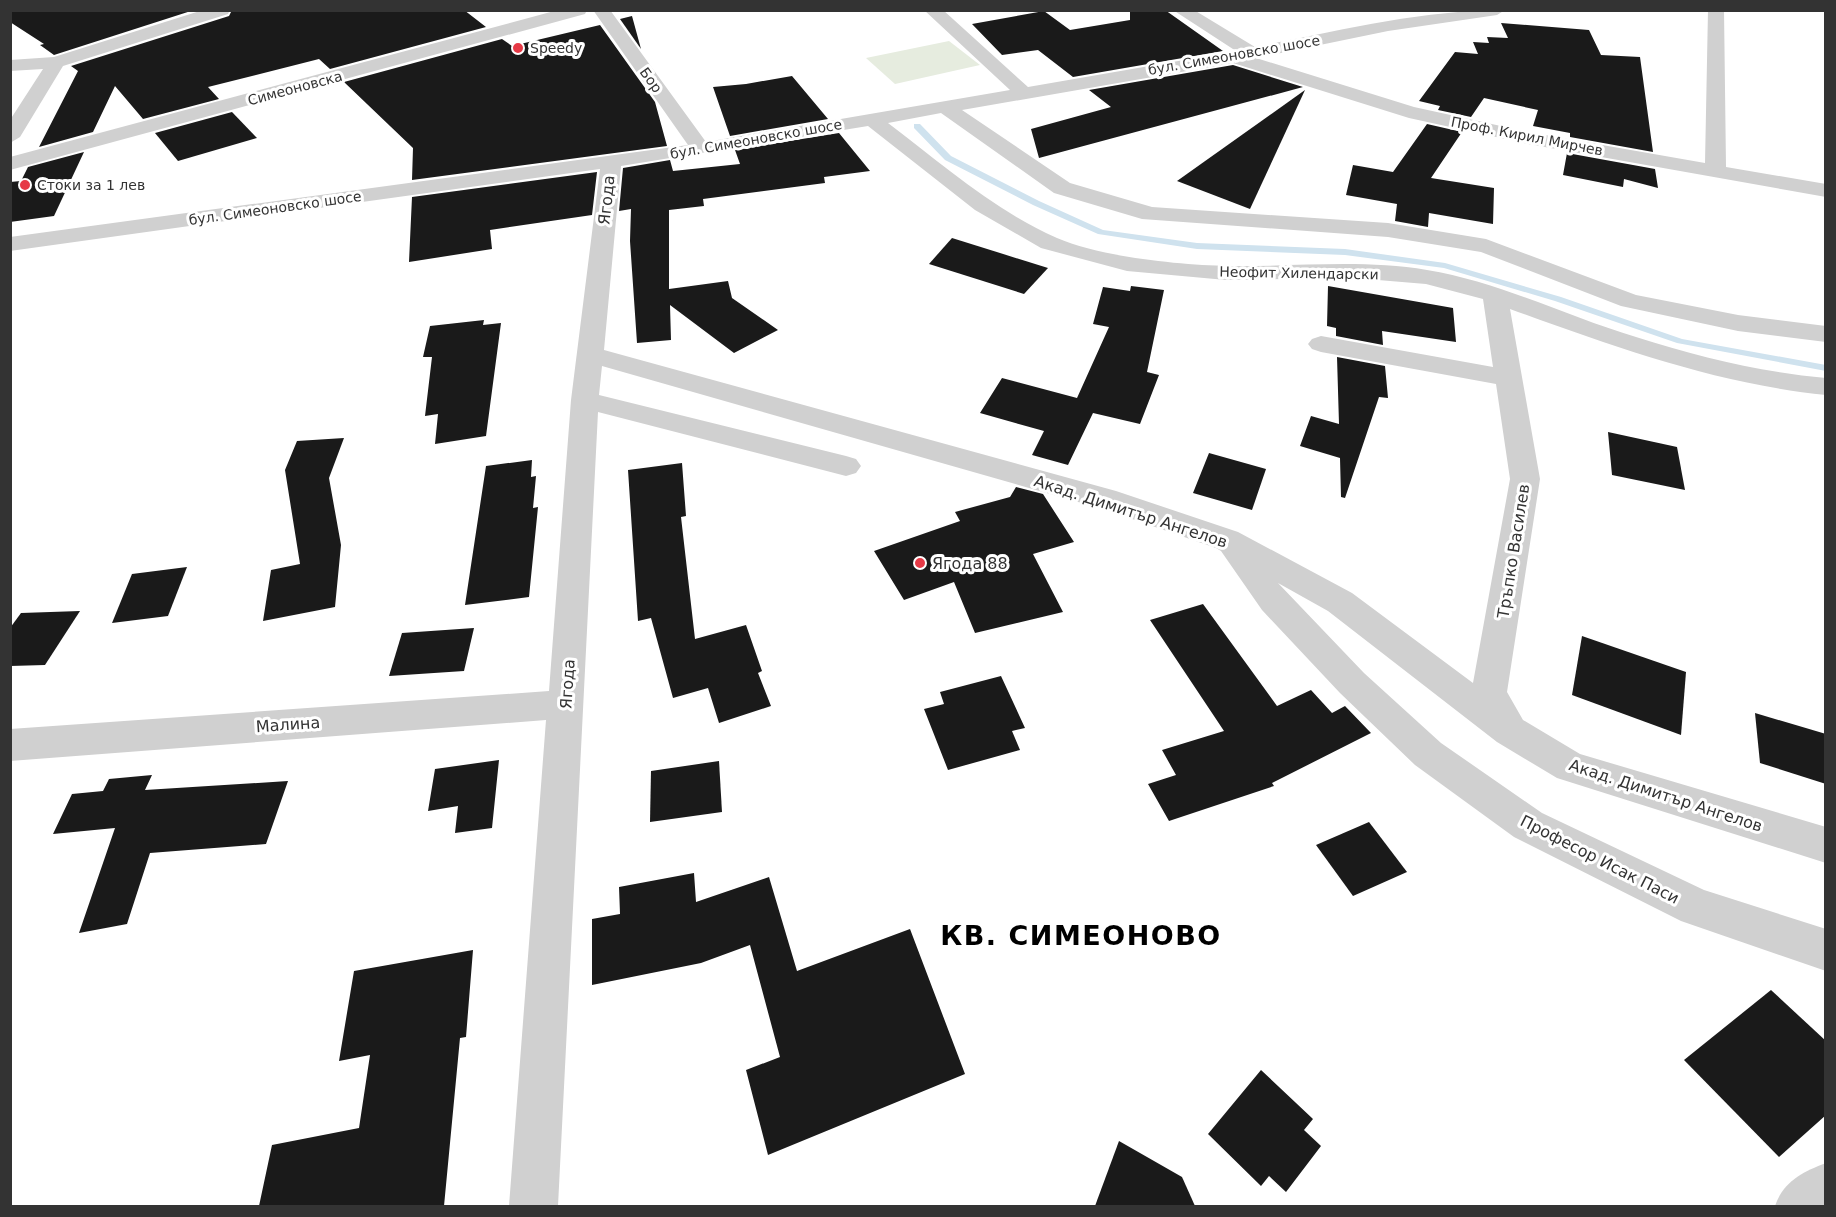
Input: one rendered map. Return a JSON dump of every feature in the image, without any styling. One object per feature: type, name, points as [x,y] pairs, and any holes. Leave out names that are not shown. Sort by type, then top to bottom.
[{"type":"street","points":[[10,66],[56,62],[222,10]]},
{"type":"street","name":"Симеоновска","points":[[10,164],[579,10]]},
{"type":"street","name":"Бор","points":[[601,10],[700,149]]},
{"type":"street","points":[[932,10],[1024,93]]},
{"type":"street","points":[[1181,10],[1242,55]]},
{"type":"street","points":[[1363,10],[1388,26]]},
{"type":"street","name":"бул. Симеоновско шосе","points":[[10,244],[700,149],[1242,55],[1388,26],[1497,10]]},
{"type":"street","points":[[1715,170],[1716,10]]},
{"type":"street","name":"Проф. Кирил Мирчев","points":[[1242,55],[1409,112],[1528,138],[1826,191]]},
{"type":"street","points":[[10,137],[56,62]]},
{"type":"street","points":[[945,107],[1062,188],[1150,214],[1388,230],[1486,246],[1630,301],[1738,322],[1826,334]]},
{"type":"street","name":"Неофит Хилендарски","points":[[871,119],[983,206],[1049,243],[1127,264],[1226,273],[1354,271],[1427,278],[1496,295],[1627,343],[1769,381],[1826,387]]},
{"type":"street","name":"Ягода","points":[[533,1206],[585,400],[610,162]]},
{"type":"street","name":"Тръпко Василев","points":[[1496,295],[1525,479],[1489,693],[1510,731]]},
{"type":"street","points":[[1321,344],[1509,378]]},
{"type":"street","name":"Акад. Димитър Ангелов","points":[[590,354],[1116,502],[1227,540],[1340,602],[1510,731],[1570,767],[1826,845]]},
{"type":"street","points":[[585,400],[846,466]]},
{"type":"street","name":"Професор Исак Паси","points":[[1227,540],[1274,601],[1352,683],[1428,754],[1528,825],[1696,907],[1826,950]]},
{"type":"street","name":"Малина","points":[[10,745],[566,704]]},
{"type":"street","points":[[1799,1206],[1826,1187]]},
{"type":"shaded area","points":[[949,41],[980,65],[895,84],[866,58]]},
{"type":"building","points":[[10,10],[194,10],[54,55],[40,45],[44,44],[10,22]]},
{"type":"building","points":[[232,10],[464,10],[486,27],[330,69],[319,59],[208,87],[219,99],[143,119],[115,86],[93,132],[39,147],[78,71],[71,66],[229,16]]},
{"type":"building","points":[[1130,10],[1165,10],[1223,51],[1073,77],[1038,50],[1002,55],[972,24],[1044,11],[1070,30],[1130,20]]},
{"type":"building","points":[[632,16],[641,49],[620,19]]},
{"type":"building","points":[[1501,23],[1589,30],[1601,55],[1640,57],[1653,152],[1570,137],[1570,133],[1533,126],[1538,110],[1484,98],[1471,117],[1438,110],[1440,106],[1419,101],[1455,52],[1478,54],[1473,42],[1489,43],[1487,37],[1508,38]]},
{"type":"building","points":[[600,25],[655,102],[667,146],[412,180],[413,148],[344,82],[502,39],[512,46]]},
{"type":"building","points":[[1233,65],[1303,87],[1039,158],[1031,129],[1111,107],[1089,90]]},
{"type":"building","points":[[792,76],[828,119],[730,136],[713,87]]},
{"type":"building","points":[[1305,90],[1250,209],[1177,181]]},
{"type":"building","points":[[232,112],[257,138],[178,161],[155,133]]},
{"type":"building","points":[[1427,124],[1462,132],[1431,178],[1494,188],[1493,224],[1429,213],[1428,227],[1395,221],[1397,204],[1346,195],[1353,165],[1393,172]]},
{"type":"building","points":[[839,133],[870,171],[824,177],[825,183],[703,199],[704,206],[669,210],[669,289],[728,281],[732,298],[778,330],[734,353],[670,305],[671,340],[637,343],[630,241],[631,209],[619,211],[623,168],[670,160],[673,171],[740,164],[735,150]]},
{"type":"building","points":[[84,152],[54,216],[10,222],[10,182],[21,181],[28,167]]},
{"type":"building","points":[[1567,153],[1655,169],[1658,188],[1624,179],[1623,187],[1563,175]]},
{"type":"building","points":[[597,172],[592,215],[490,230],[492,249],[409,262],[412,197]]},
{"type":"building","points":[[952,238],[1048,268],[1024,294],[929,264]]},
{"type":"building","points":[[1131,286],[1164,290],[1147,372],[1159,375],[1140,424],[1093,413],[1068,465],[1032,455],[1044,431],[980,413],[1002,378],[1077,398],[1109,327],[1093,324],[1103,287],[1130,291]]},
{"type":"building","points":[[1328,286],[1453,308],[1456,342],[1382,331],[1383,345],[1336,336],[1336,328],[1327,326]]},
{"type":"building","points":[[484,320],[483,325],[501,323],[486,436],[435,444],[438,414],[425,416],[432,357],[423,357],[430,326]]},
{"type":"building","points":[[1337,357],[1385,366],[1388,398],[1379,397],[1345,498],[1341,497],[1340,458],[1300,446],[1311,416],[1339,424]]},
{"type":"building","points":[[1608,432],[1677,447],[1685,490],[1612,475]]},
{"type":"building","points":[[344,438],[329,478],[341,545],[335,607],[263,621],[271,570],[300,564],[285,470],[297,441]]},
{"type":"building","points":[[1209,453],[1266,469],[1252,510],[1193,493]]},
{"type":"building","points":[[532,460],[531,477],[536,476],[533,508],[538,507],[529,597],[465,605],[486,466]]},
{"type":"building","points":[[682,463],[686,516],[681,517],[695,639],[746,625],[762,671],[758,673],[771,706],[719,723],[708,688],[673,698],[651,618],[638,621],[628,470]]},
{"type":"building","points":[[1016,487],[1043,494],[1074,542],[1033,554],[1063,612],[975,633],[954,582],[904,600],[874,551],[960,521],[955,512],[1010,497]]},
{"type":"building","points":[[187,567],[168,616],[112,623],[132,574]]},
{"type":"building","points":[[1203,604],[1277,706],[1311,690],[1332,713],[1345,706],[1371,733],[1272,783],[1274,786],[1169,821],[1148,784],[1176,775],[1162,750],[1224,731],[1150,620]]},
{"type":"building","points":[[80,611],[45,665],[10,666],[10,628],[21,613]]},
{"type":"building","points":[[474,628],[464,671],[389,676],[402,633]]},
{"type":"building","points":[[1582,636],[1686,672],[1681,735],[1572,695]]},
{"type":"building","points":[[1001,676],[1025,728],[1012,731],[1020,750],[948,770],[924,709],[944,704],[940,692]]},
{"type":"building","points":[[1755,713],[1826,734],[1826,784],[1760,763]]},
{"type":"building","points":[[499,760],[492,828],[455,833],[458,806],[428,811],[435,769]]},
{"type":"building","points":[[719,761],[722,812],[650,822],[651,771]]},
{"type":"building","points":[[152,775],[145,790],[288,781],[266,844],[150,853],[127,924],[79,933],[115,828],[53,834],[72,794],[103,791],[109,779]]},
{"type":"building","points":[[1369,822],[1407,872],[1353,896],[1316,845]]},
{"type":"building","points":[[694,873],[696,902],[769,877],[797,971],[910,929],[965,1074],[768,1155],[746,1070],[780,1057],[750,945],[701,963],[592,985],[592,919],[620,914],[619,887]]},
{"type":"building","points":[[473,950],[466,1037],[460,1038],[444,1206],[259,1206],[272,1145],[359,1128],[370,1055],[339,1061],[354,971]]},
{"type":"building","points":[[1771,990],[1826,1041],[1826,1115],[1779,1157],[1684,1060]]},
{"type":"building","points":[[1261,1070],[1313,1119],[1304,1130],[1321,1146],[1286,1192],[1269,1176],[1261,1186],[1208,1134]]},
{"type":"building","points":[[1119,1141],[1182,1177],[1195,1206],[1095,1206]]},
{"type":"waterway","points":[[917,126],[948,158],[1036,203],[1101,232],[1197,246],[1345,252],[1445,266],[1558,299],[1680,341],[1826,368]]},
{"type":"place","name":"Speedy","points":[[518,48]]},
{"type":"place","name":"Стоки за 1 лев","points":[[25,185]]},
{"type":"place","name":"Ягода 88","points":[[920,563]]},
{"type":"district","name":"КВ. СИМЕОНОВО","points":[[1081,936]]}]
